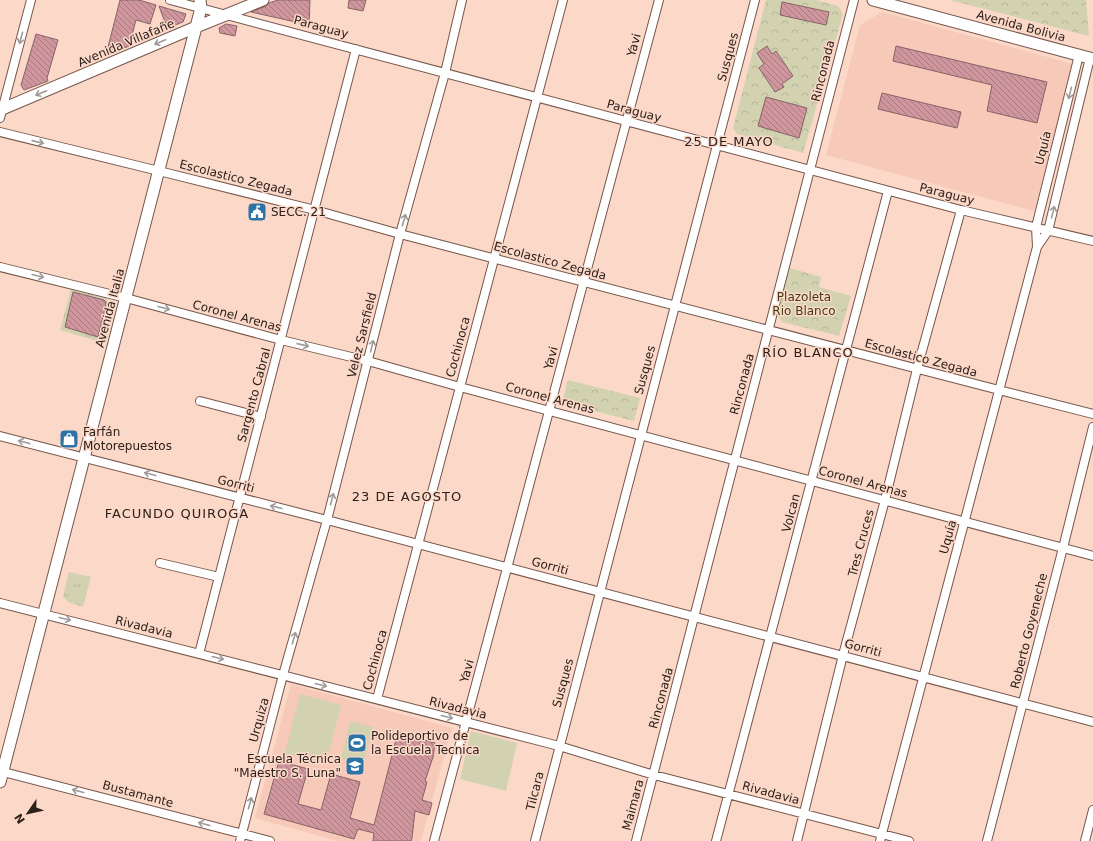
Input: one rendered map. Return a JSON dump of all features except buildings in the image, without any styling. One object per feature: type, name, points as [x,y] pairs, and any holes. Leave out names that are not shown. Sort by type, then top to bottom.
[{"type":"main road","name":"Avenida Villafañe","points":[[1,113],[196,27],[263,0]]},
{"type":"main road","name":"Avenida Bolivia","points":[[873,0],[1092,59]]},
{"type":"main road","name":"Avenida Italia","points":[[1,775],[203,3]]},
{"type":"street","points":[[1,113],[31,0]]},
{"type":"street","name":"Paraguay","points":[[170,0],[203,3],[228,15],[888,191],[1093,241]]},
{"type":"street","name":"Velez Sarsfield","points":[[283,675],[327,520],[400,234],[445,73],[462,0]]},
{"type":"street","name":"Cochinoca","points":[[377,699],[563,0]]},
{"type":"street","name":"Yavi","points":[[434,841],[659,0]]},
{"type":"street","name":"Susques","points":[[559,746],[755,0]]},
{"type":"street","name":"Rinconada","points":[[654,775],[854,0]]},
{"type":"street","name":"Sargento Cabral","points":[[199,654],[356,49]]},
{"type":"street","name":"Uquía","points":[[881,838],[1037,247],[1036,227],[1079,55]]},
{"type":"street","name":"Uquía","points":[[1037,247],[1048,230],[1092,59]]},
{"type":"street","name":"Escolastico Zegada","points":[[0,132],[314,210],[494,259],[1093,414]]},
{"type":"street","name":"Volcan","points":[[716,841],[888,191]]},
{"type":"street","name":"Tres Cruces","points":[[797,841],[885,500],[917,369],[961,210]]},
{"type":"street","name":"Coronel Arenas","points":[[0,267],[368,361],[549,411],[1093,556]]},
{"type":"street","points":[[200,401],[261,417]]},
{"type":"street","name":"Roberto Goyeneche","points":[[987,841],[1093,427]]},
{"type":"street","name":"Gorriti","points":[[0,436],[240,497],[770,637],[844,655],[1093,722]]},
{"type":"street","points":[[160,563],[219,577]]},
{"type":"street","name":"Rivadavia","points":[[0,603],[559,746],[654,775],[804,814],[881,838],[909,841]]},
{"type":"street","name":"Urquiza","points":[[241,837],[283,675]]},
{"type":"street","name":"Tilcara","points":[[535,841],[559,746]]},
{"type":"street","name":"Bustamante","points":[[1,775],[241,837],[270,841]]},
{"type":"street","name":"Maimara","points":[[636,841],[654,775]]},
{"type":"street","points":[[1085,841],[1093,810]]},
{"type":"shaded area","points":[[882,12],[1073,64],[1034,211],[826,155],[860,25]]},
{"type":"shaded area","name":"Escuela Técnica \"Maestro S. Luna\"","points":[[291,684],[452,728],[421,841],[337,841],[255,818]]},
{"type":"green space","points":[[766,0],[816,0],[838,6],[843,14],[803,153],[737,134],[733,128]]},
{"type":"green space","points":[[950,0],[1086,0],[1089,36]]},
{"type":"green space","name":"Plazoleta Rio Blanco","points":[[790,268],[821,277],[819,287],[851,296],[839,336],[782,322],[776,313]]},
{"type":"green space","points":[[798,287],[839,298],[833,323],[792,311]]},
{"type":"green space","points":[[71,288],[106,297],[110,306],[100,342],[60,330]]},
{"type":"green space","points":[[568,380],[640,398],[634,421],[562,403]]},
{"type":"green space","points":[[69,572],[91,577],[83,607],[68,602],[63,596]]},
{"type":"green space","points":[[300,694],[341,705],[326,764],[285,753]]},
{"type":"green space","name":"Polideportivo de la Escuela Tecnica","points":[[350,721],[373,727],[363,765],[341,759]]},
{"type":"green space","points":[[471,731],[517,743],[506,791],[460,779]]},
{"type":"place","name":"SECC. 21","points":[[257,212]]},
{"type":"place","name":"Farfán Motorepuestos","points":[[69,439]]},
{"type":"place","name":"Polideportivo de la Escuela Tecnica","points":[[357,743]]},
{"type":"place","name":"Escuela Técnica \"Maestro S. Luna\"","points":[[355,766]]},
{"type":"district","name":"25 DE MAYO","points":[[729,141]]},
{"type":"district","name":"RÍO BLANCO","points":[[808,352]]},
{"type":"district","name":"23 DE AGOSTO","points":[[407,496]]},
{"type":"district","name":"FACUNDO QUIROGA","points":[[177,513]]}]
